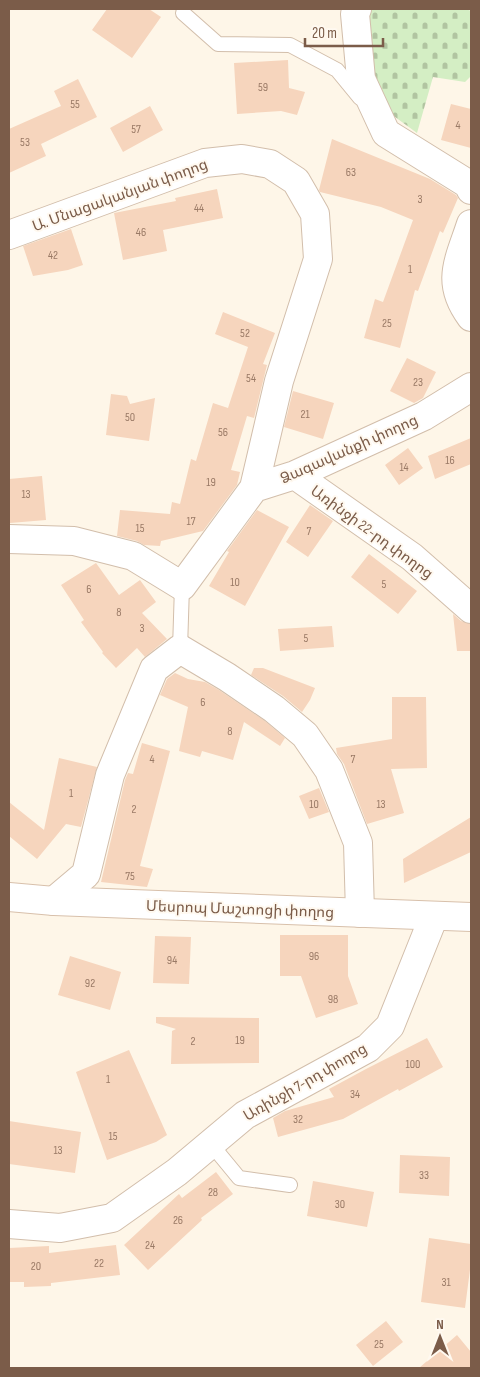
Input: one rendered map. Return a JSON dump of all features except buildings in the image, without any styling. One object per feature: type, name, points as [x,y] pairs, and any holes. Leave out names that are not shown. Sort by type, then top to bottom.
[{"type":"street","points":[[357,9],[355,14],[361,79],[386,132],[468,184],[471,190]]},
{"type":"street","name":"Ա. Մնացականյան փողոց","points":[[9,235],[205,163],[242,158],[270,164],[296,181],[315,214],[318,259],[279,381],[254,488]]},
{"type":"street","points":[[471,224],[455,272],[458,295],[471,317]]},
{"type":"street","name":"Ձագավանքի փողոց","points":[[254,488],[295,475],[424,416],[471,387]]},
{"type":"street","name":"Առինջի 22-րդ փողոց","points":[[295,475],[412,557],[471,609]]},
{"type":"street","points":[[9,539],[74,541],[133,556],[182,586],[254,488]]},
{"type":"street","points":[[54,901],[86,874],[110,775],[143,695],[154,669],[180,649],[227,677],[274,709],[305,735],[329,770],[358,843],[360,914]]},
{"type":"street","name":"Մեսրոպ Մաշտոցի փողոց","points":[[9,897],[54,901],[360,914],[471,916]]},
{"type":"street","name":"Առինջի 7-րդ փողոց","points":[[9,1224],[60,1228],[112,1218],[177,1172],[245,1114],[368,1048],[390,1026],[434,916]]},
{"type":"lane","points":[[183,13],[218,44],[290,46],[338,70],[386,132]]},
{"type":"lane","points":[[180,649],[182,586]]},
{"type":"lane","points":[[211,1144],[239,1178],[290,1185]]},
{"type":"green space","points":[[364,9],[466,9],[471,11],[471,76],[465,82],[433,77],[417,133],[380,106],[370,81]]}]
